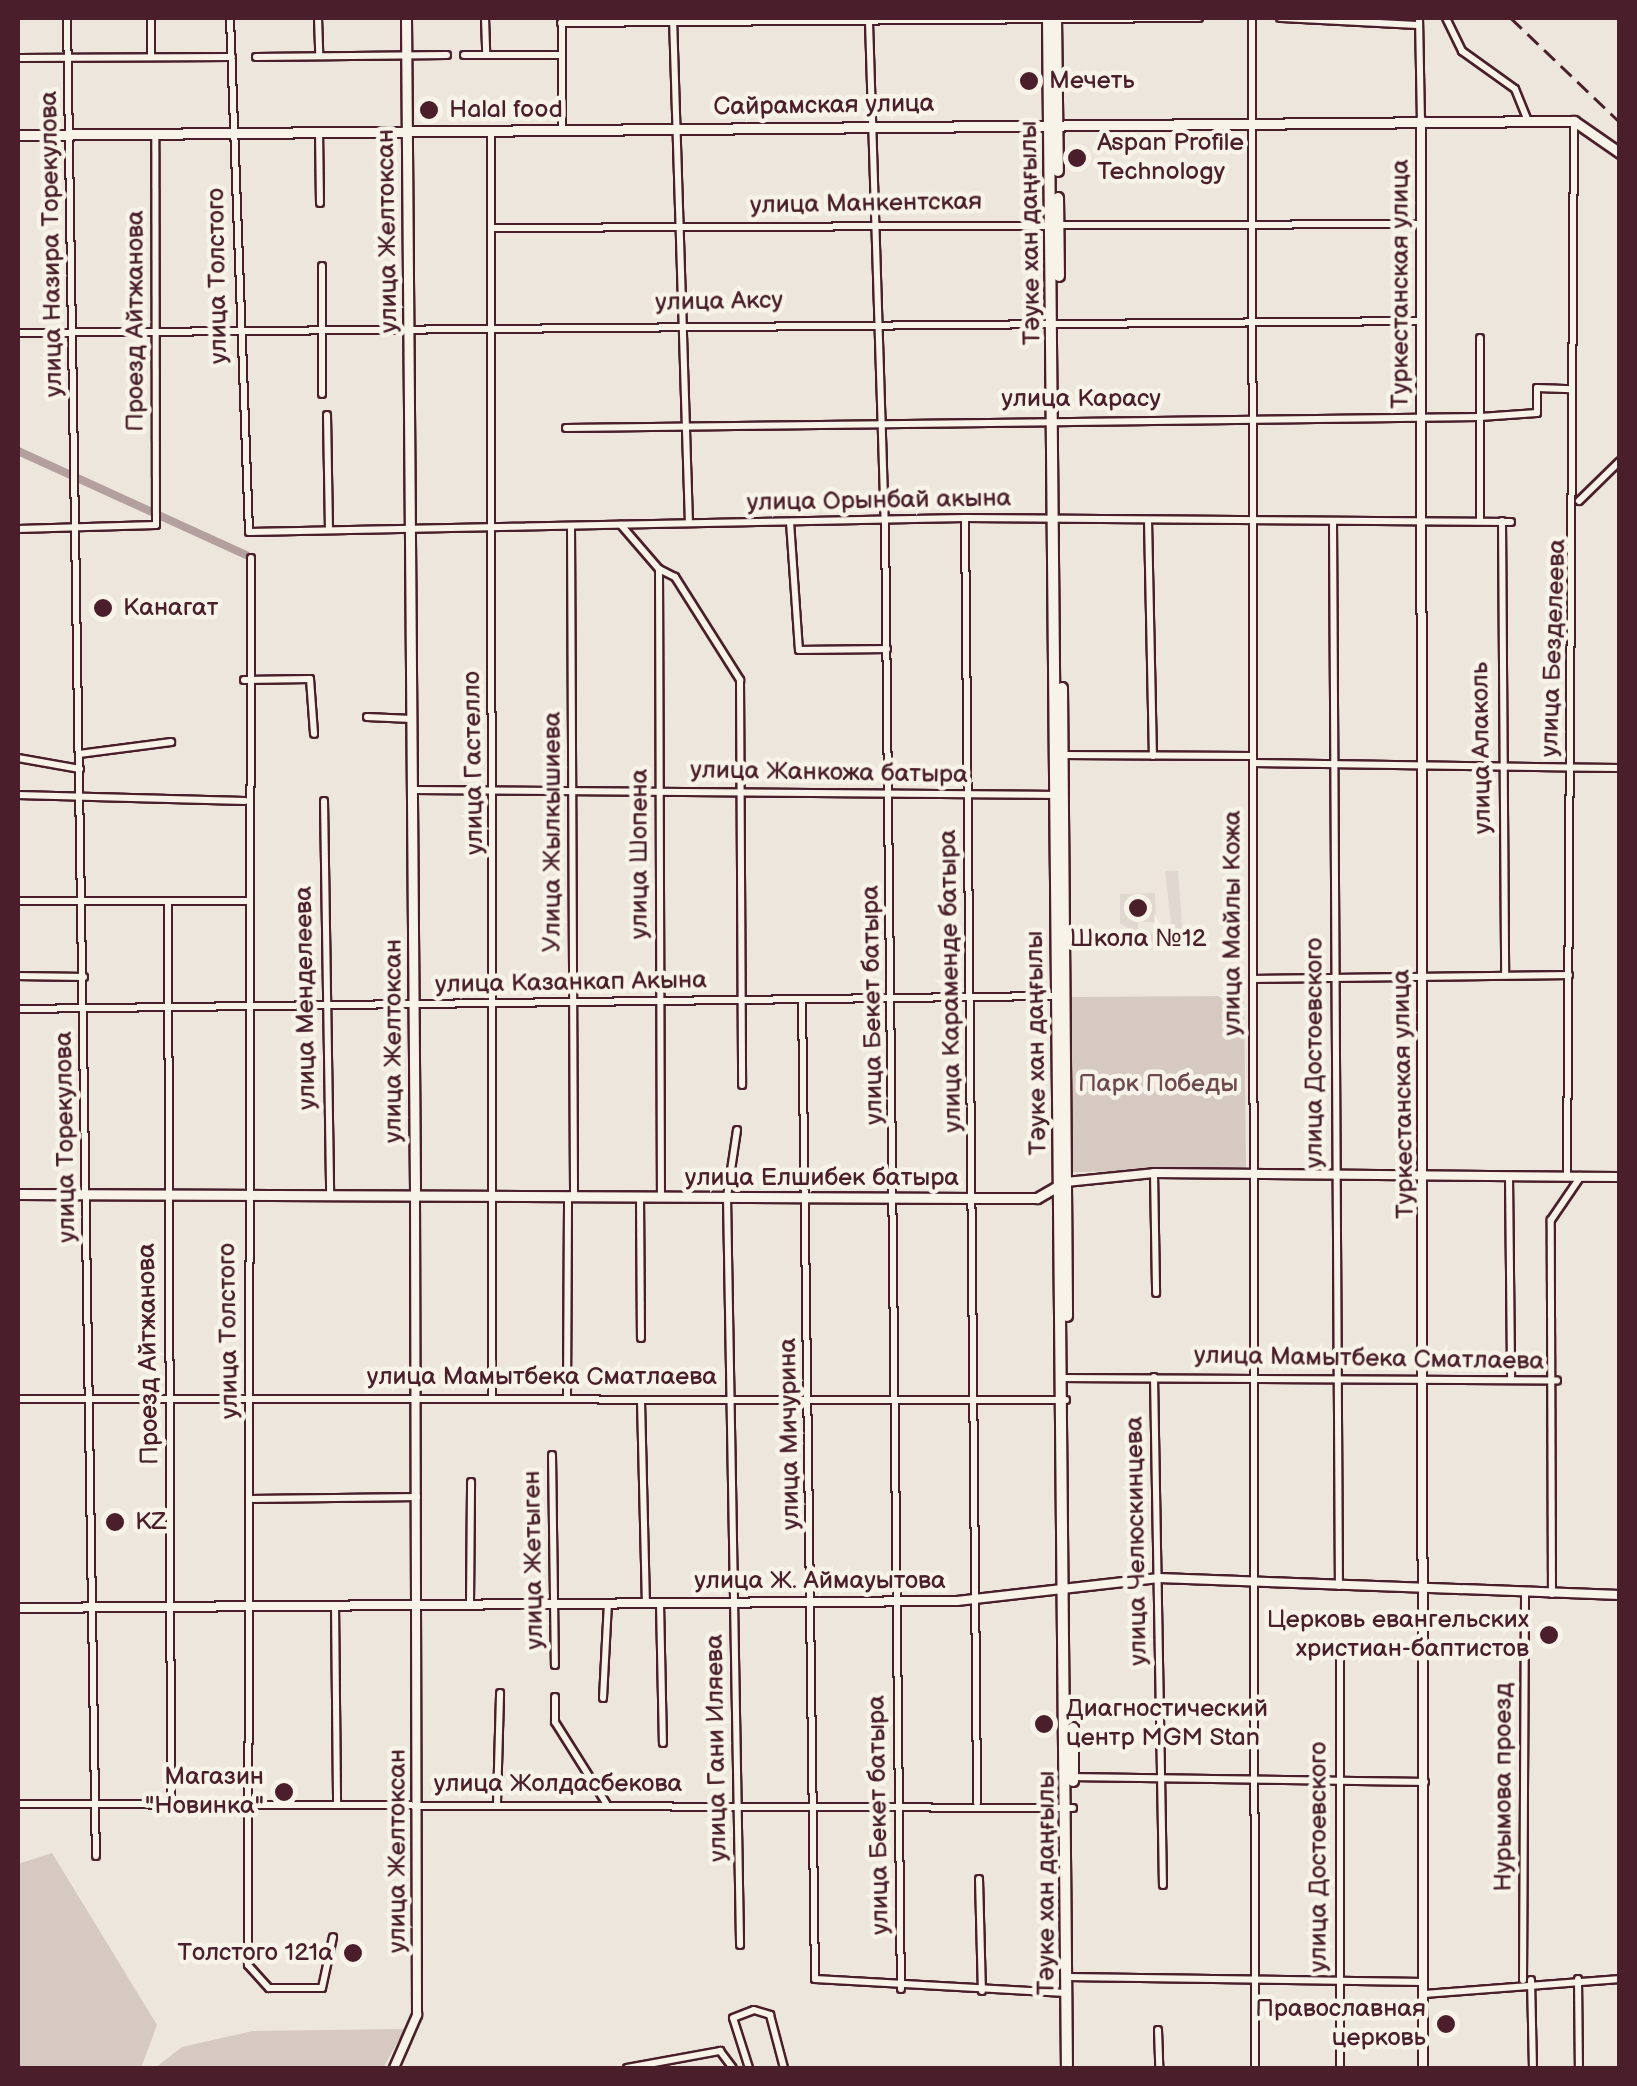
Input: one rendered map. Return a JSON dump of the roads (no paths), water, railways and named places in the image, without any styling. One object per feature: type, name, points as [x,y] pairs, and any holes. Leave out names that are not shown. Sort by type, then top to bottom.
[{"type":"main road","name":"улица Желтоксан","points":[[406,18],[415,1196]]},
{"type":"main road","name":"Тәуке хан даңғылы","points":[[1052,20],[1063,1378],[1071,1779],[1070,2068]]},
{"type":"main road","name":"Сайрамская улица","points":[[18,135],[1574,120]]},
{"type":"main road","points":[[1574,120],[1620,153]]},
{"type":"main road","name":"улица Елшибек батыра","points":[[18,1194],[1038,1198],[1062,1184]]},
{"type":"main road","name":"Тәуке хан даңғылы","points":[[1070,1977],[1070,2068]]},
{"type":"street","name":"улица Назира Торекулова","points":[[67,18],[75,469]]},
{"type":"street","points":[[151,18],[151,56]]},
{"type":"street","name":"улица Толстого","points":[[230,18],[237,131],[248,532]]},
{"type":"street","points":[[318,18],[318,56]]},
{"type":"street","points":[[486,18],[486,55]]},
{"type":"street","points":[[562,130],[562,20],[1199,18]]},
{"type":"street","name":"улица Майлы Кожа","points":[[1252,18],[1251,1582],[1255,2068]]},
{"type":"street","points":[[1280,18],[1419,21],[1421,120]]},
{"type":"street","points":[[1446,18],[1462,51],[1515,89],[1528,121]]},
{"type":"street","points":[[673,21],[676,228],[684,322],[689,523]]},
{"type":"street","name":"улица Бекет батыра","points":[[869,22],[888,650],[901,1988]]},
{"type":"street","points":[[256,57],[447,55]]},
{"type":"street","points":[[464,55],[562,55]]},
{"type":"street","points":[[18,58],[232,57]]},
{"type":"street","name":"Туркестанская улица","points":[[1421,120],[1420,764],[1426,1176],[1423,2068]]},
{"type":"street","name":"улица Безделеева","points":[[1567,1176],[1570,767],[1578,502],[1572,389],[1574,120]]},
{"type":"street","points":[[318,131],[320,202]]},
{"type":"street","name":"улица Гастелло","points":[[492,131],[497,1004],[492,1396]]},
{"type":"street","name":"Проезд Айтжанова","points":[[74,530],[156,524],[155,134]]},
{"type":"street","name":"улица Манкентская","points":[[491,228],[1054,220],[1421,224]]},
{"type":"street","points":[[322,266],[322,394]]},
{"type":"street","name":"улица Аксу","points":[[18,333],[1056,318],[1421,321]]},
{"type":"street","points":[[1480,338],[1480,521]]},
{"type":"street","name":"улица Карасу","points":[[566,428],[880,420],[1480,417],[1537,413],[1538,388],[1572,389]]},
{"type":"street","points":[[327,415],[329,530]]},
{"type":"street","points":[[1578,502],[1620,461]]},
{"type":"street","name":"улица Торекулова","points":[[75,469],[85,1193],[94,1401],[92,1804],[96,1856]]},
{"type":"street","name":"улица Орынбай акына","points":[[248,532],[965,518],[1506,522]]},
{"type":"street","name":"улица Караменде батыра","points":[[965,518],[976,1198],[978,1803]]},
{"type":"street","points":[[1148,520],[1153,756]]},
{"type":"street","name":"улица Достоевского","points":[[1333,521],[1339,1586]]},
{"type":"street","points":[[790,522],[799,650],[888,650]]},
{"type":"street","name":"улица Алаколь","points":[[1505,974],[1501,766],[1506,522]]},
{"type":"street","points":[[622,524],[658,569],[675,577],[740,680],[744,792],[742,1085]]},
{"type":"street","name":"Улица Жылкышиева","points":[[571,526],[571,1197]]},
{"type":"street","points":[[18,529],[74,530]]},
{"type":"street","name":"улица Толстого","points":[[251,558],[244,680],[246,1194],[253,1499],[246,1804],[248,1965],[269,1988],[322,1988],[333,1936]]},
{"type":"street","name":"улица Шопена","points":[[658,569],[661,1197]]},
{"type":"street","points":[[244,680],[310,679],[314,734]]},
{"type":"street","points":[[367,717],[413,719]]},
{"type":"street","points":[[79,754],[170,742]]},
{"type":"street","points":[[1059,755],[1620,768]]},
{"type":"street","points":[[18,758],[80,768]]},
{"type":"street","name":"улица Жанкожа батыра","points":[[414,790],[744,792],[890,798],[1059,796]]},
{"type":"street","points":[[18,795],[80,802],[245,800]]},
{"type":"street","name":"улица Менделеева","points":[[324,801],[330,1195]]},
{"type":"street","points":[[18,901],[246,901]]},
{"type":"street","name":"Проезд Айтжанова","points":[[168,904],[171,1803]]},
{"type":"street","points":[[1253,979],[1335,974],[1569,974]]},
{"type":"street","points":[[18,976],[84,978]]},
{"type":"street","name":"улица Казанкап Акына","points":[[18,1009],[1060,996]]},
{"type":"street","name":"улица Мичурина","points":[[802,1000],[816,1803],[813,1971],[820,1984],[901,1988]]},
{"type":"street","name":"улица Гани Иляева","points":[[737,1130],[727,1198],[740,1945]]},
{"type":"street","points":[[1154,1173],[1156,1293]]},
{"type":"street","name":"улица Елшибек батыра","points":[[1062,1184],[1154,1173],[1620,1177]]},
{"type":"street","points":[[1552,1596],[1557,1382],[1552,1220],[1581,1176]]},
{"type":"street","points":[[1509,1178],[1511,1380]]},
{"type":"street","name":"улица Желтоксан","points":[[397,2065],[417,2015],[415,1196]]},
{"type":"street","points":[[567,1396],[571,1197]]},
{"type":"street","points":[[640,1197],[641,1338]]},
{"type":"street","name":"улица Мамытбека Сматлаева","points":[[1063,1378],[1340,1375],[1557,1382]]},
{"type":"street","name":"улица Челюскинцева","points":[[1154,1377],[1163,1885]]},
{"type":"street","name":"улица Мамытбека Сматлаева","points":[[18,1399],[567,1396],[641,1401],[730,1397],[1064,1400]]},
{"type":"street","points":[[641,1401],[646,1602]]},
{"type":"street","name":"улица Жетыген","points":[[552,1455],[555,1665]]},
{"type":"street","points":[[470,1604],[471,1482]]},
{"type":"street","points":[[253,1499],[417,1497]]},
{"type":"street","name":"улица Ж. Аймауытова","points":[[18,1608],[979,1600],[1068,1586],[1159,1578],[1552,1596],[1620,1595]]},
{"type":"street","name":"Нурымова проезд","points":[[1525,1595],[1527,1980],[1533,2068]]},
{"type":"street","points":[[603,1698],[608,1602]]},
{"type":"street","points":[[660,1602],[663,1743]]},
{"type":"street","points":[[335,1605],[336,1804]]},
{"type":"street","name":"улица Достоевского","points":[[1340,1646],[1340,2068]]},
{"type":"street","points":[[497,1804],[500,1694]]},
{"type":"street","points":[[555,1697],[554,1722],[606,1803]]},
{"type":"street","points":[[1071,1779],[1426,1782]]},
{"type":"street","name":"улица Жолдасбекова","points":[[18,1804],[978,1803],[1070,1808]]},
{"type":"street","points":[[979,1879],[982,1990]]},
{"type":"street","points":[[1070,1977],[1424,1982]]},
{"type":"street","points":[[1578,1979],[1578,2068]]},
{"type":"street","points":[[1424,1994],[1527,1980],[1620,1979]]},
{"type":"street","points":[[901,1988],[1067,1993]]},
{"type":"street","points":[[749,2068],[733,2018],[754,2010],[770,2015],[784,2068]]},
{"type":"street","points":[[1158,2030],[1160,2068]]},
{"type":"street","points":[[627,2068],[720,2051],[733,2068]]},
{"type":"waterway","points":[[18,451],[246,555]]},
{"type":"railway","points":[[1511,18],[1620,122]]},
{"type":"place","name":"Мечеть","points":[[1029,81]]},
{"type":"place","name":"Halal food","points":[[429,110]]},
{"type":"place","name":"Aspan Profile Technology","points":[[1077,158]]},
{"type":"place","name":"Канагат","points":[[103,608]]},
{"type":"place","name":"Школа №12","points":[[1138,908]]},
{"type":"place","name":"KZ","points":[[115,1522]]},
{"type":"place","name":"Церковь евангельских христиан-баптистов","points":[[1549,1635]]},
{"type":"place","name":"Диагностический центр MGM Stan","points":[[1044,1724]]},
{"type":"place","name":"Магазин \"Новинка\"","points":[[284,1792]]},
{"type":"place","name":"Толстого 121а","points":[[353,1953]]},
{"type":"place","name":"Православная церковь","points":[[1446,2024]]},
{"type":"park label","name":"Парк Победы","points":[[1158,1084]]}]
